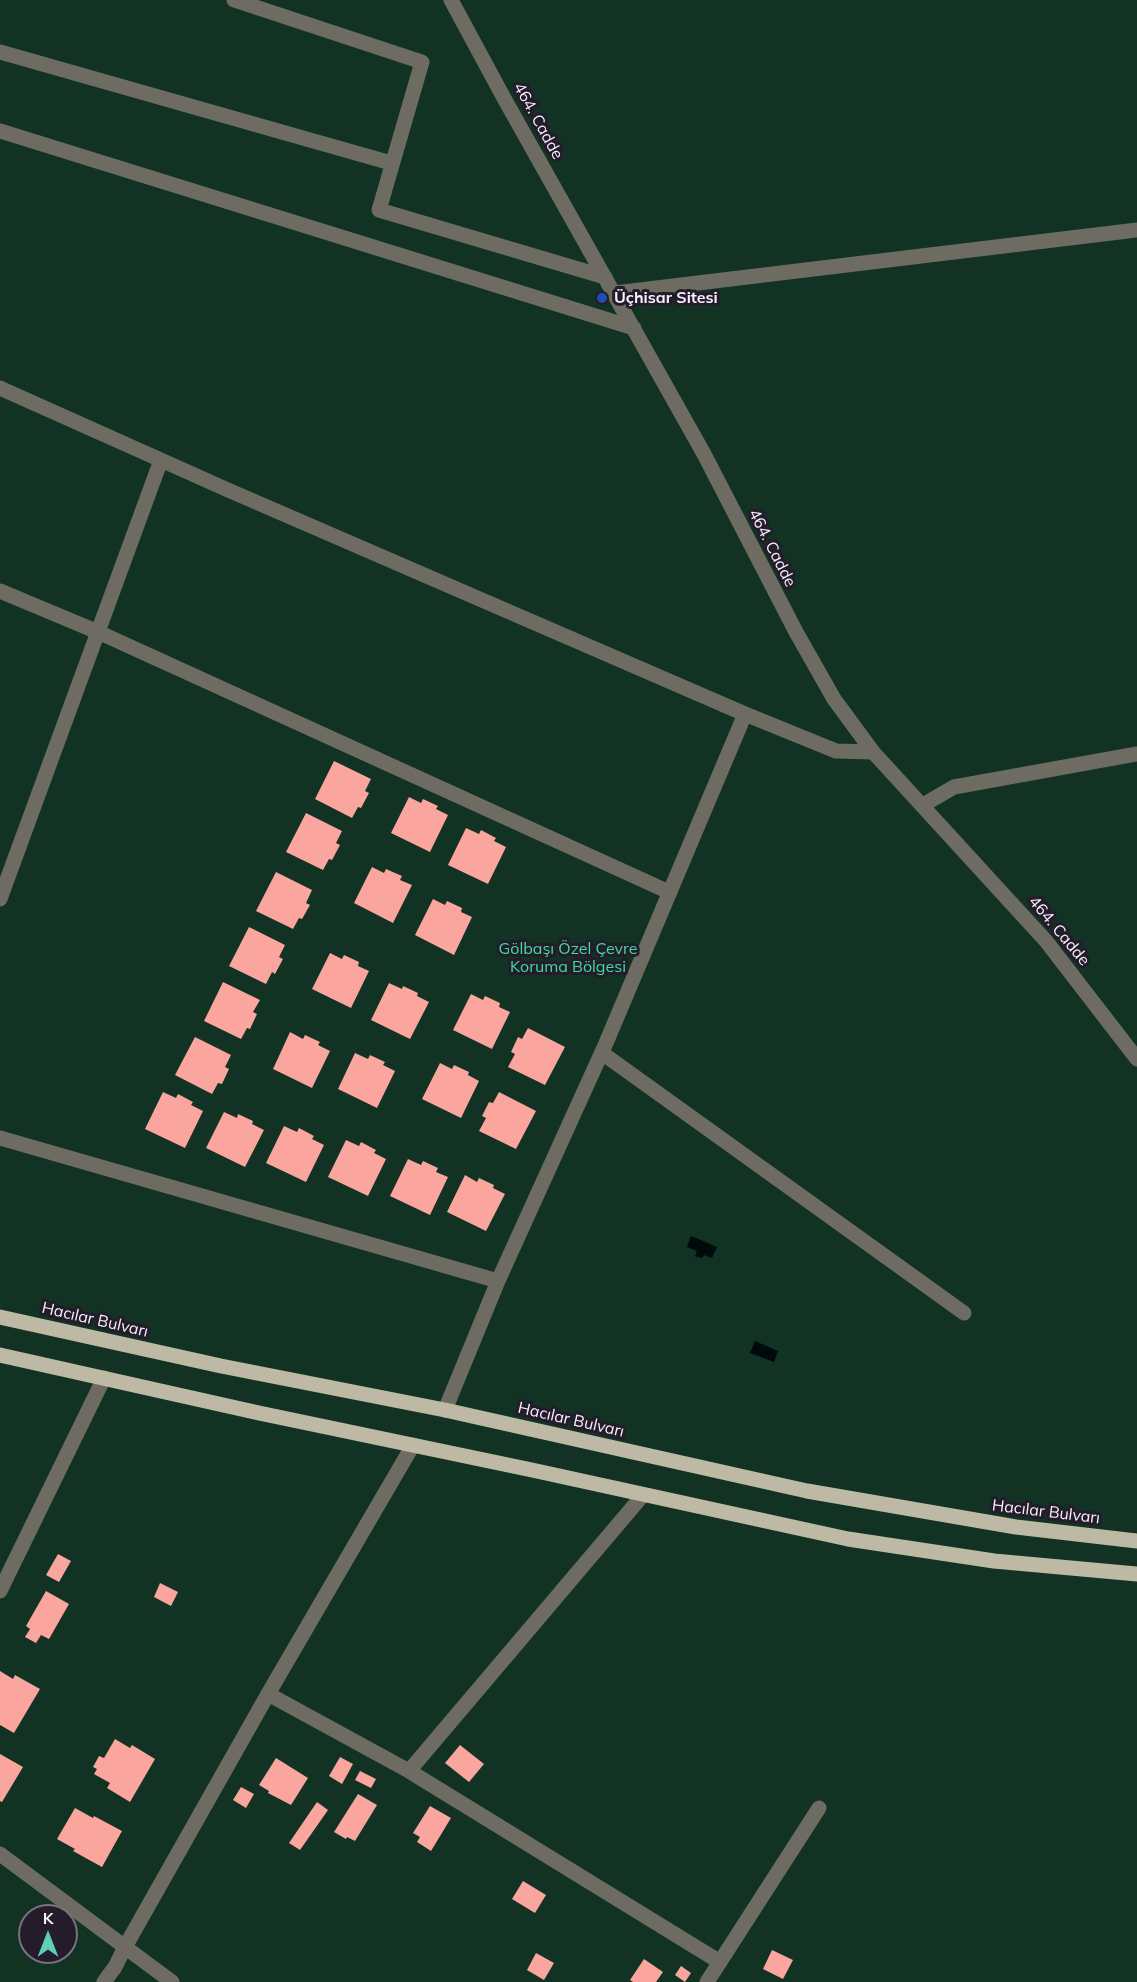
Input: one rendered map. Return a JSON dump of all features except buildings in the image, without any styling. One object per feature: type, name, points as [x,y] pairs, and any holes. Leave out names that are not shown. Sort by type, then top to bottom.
[{"type":"main road","name":"Hacılar Bulvarı","points":[[0,1317],[221,1366],[445,1410],[841,1498],[1016,1527],[1137,1541]]},
{"type":"main road","points":[[0,1355],[837,1537],[994,1561],[1137,1574]]},
{"type":"street","points":[[234,0],[422,62],[379,210],[606,277]]},
{"type":"street","name":"464. Cadde","points":[[451,0],[704,454],[817,670],[849,721],[873,752],[1046,941],[1137,1059]]},
{"type":"street","points":[[0,52],[391,163]]},
{"type":"street","points":[[0,131],[634,328]]},
{"type":"street","points":[[615,293],[1137,230]]},
{"type":"street","points":[[0,387],[161,460],[745,714],[836,751],[873,752]]},
{"type":"street","points":[[0,899],[161,460]]},
{"type":"street","points":[[0,591],[98,632],[669,892]]},
{"type":"street","points":[[445,1410],[498,1281],[602,1053],[745,714]]},
{"type":"street","points":[[923,805],[954,787],[1137,754]]},
{"type":"street","points":[[602,1053],[964,1313]]},
{"type":"street","points":[[0,1138],[498,1281]]},
{"type":"street","points":[[0,1591],[104,1378]]},
{"type":"street","points":[[104,1982],[115,1968],[268,1694],[413,1445]]},
{"type":"street","points":[[409,1771],[643,1494]]},
{"type":"street","points":[[268,1694],[409,1771],[720,1962]]},
{"type":"street","points":[[707,1982],[819,1808]]},
{"type":"street","points":[[0,1854],[172,1982]]},
{"type":"green space","name":"Gölbaşı Özel Çevre Koruma Bölgesi","points":[[0,0],[1137,0],[1137,1982],[0,1982]]},
{"type":"shaded area","points":[[691,1236],[717,1247],[712,1258],[704,1255],[702,1258],[695,1256],[697,1251],[687,1247]]},
{"type":"shaded area","points":[[755,1341],[778,1351],[774,1362],[750,1353]]},
{"type":"place","name":"Üçhisar Sitesi","points":[[602,298]]}]
